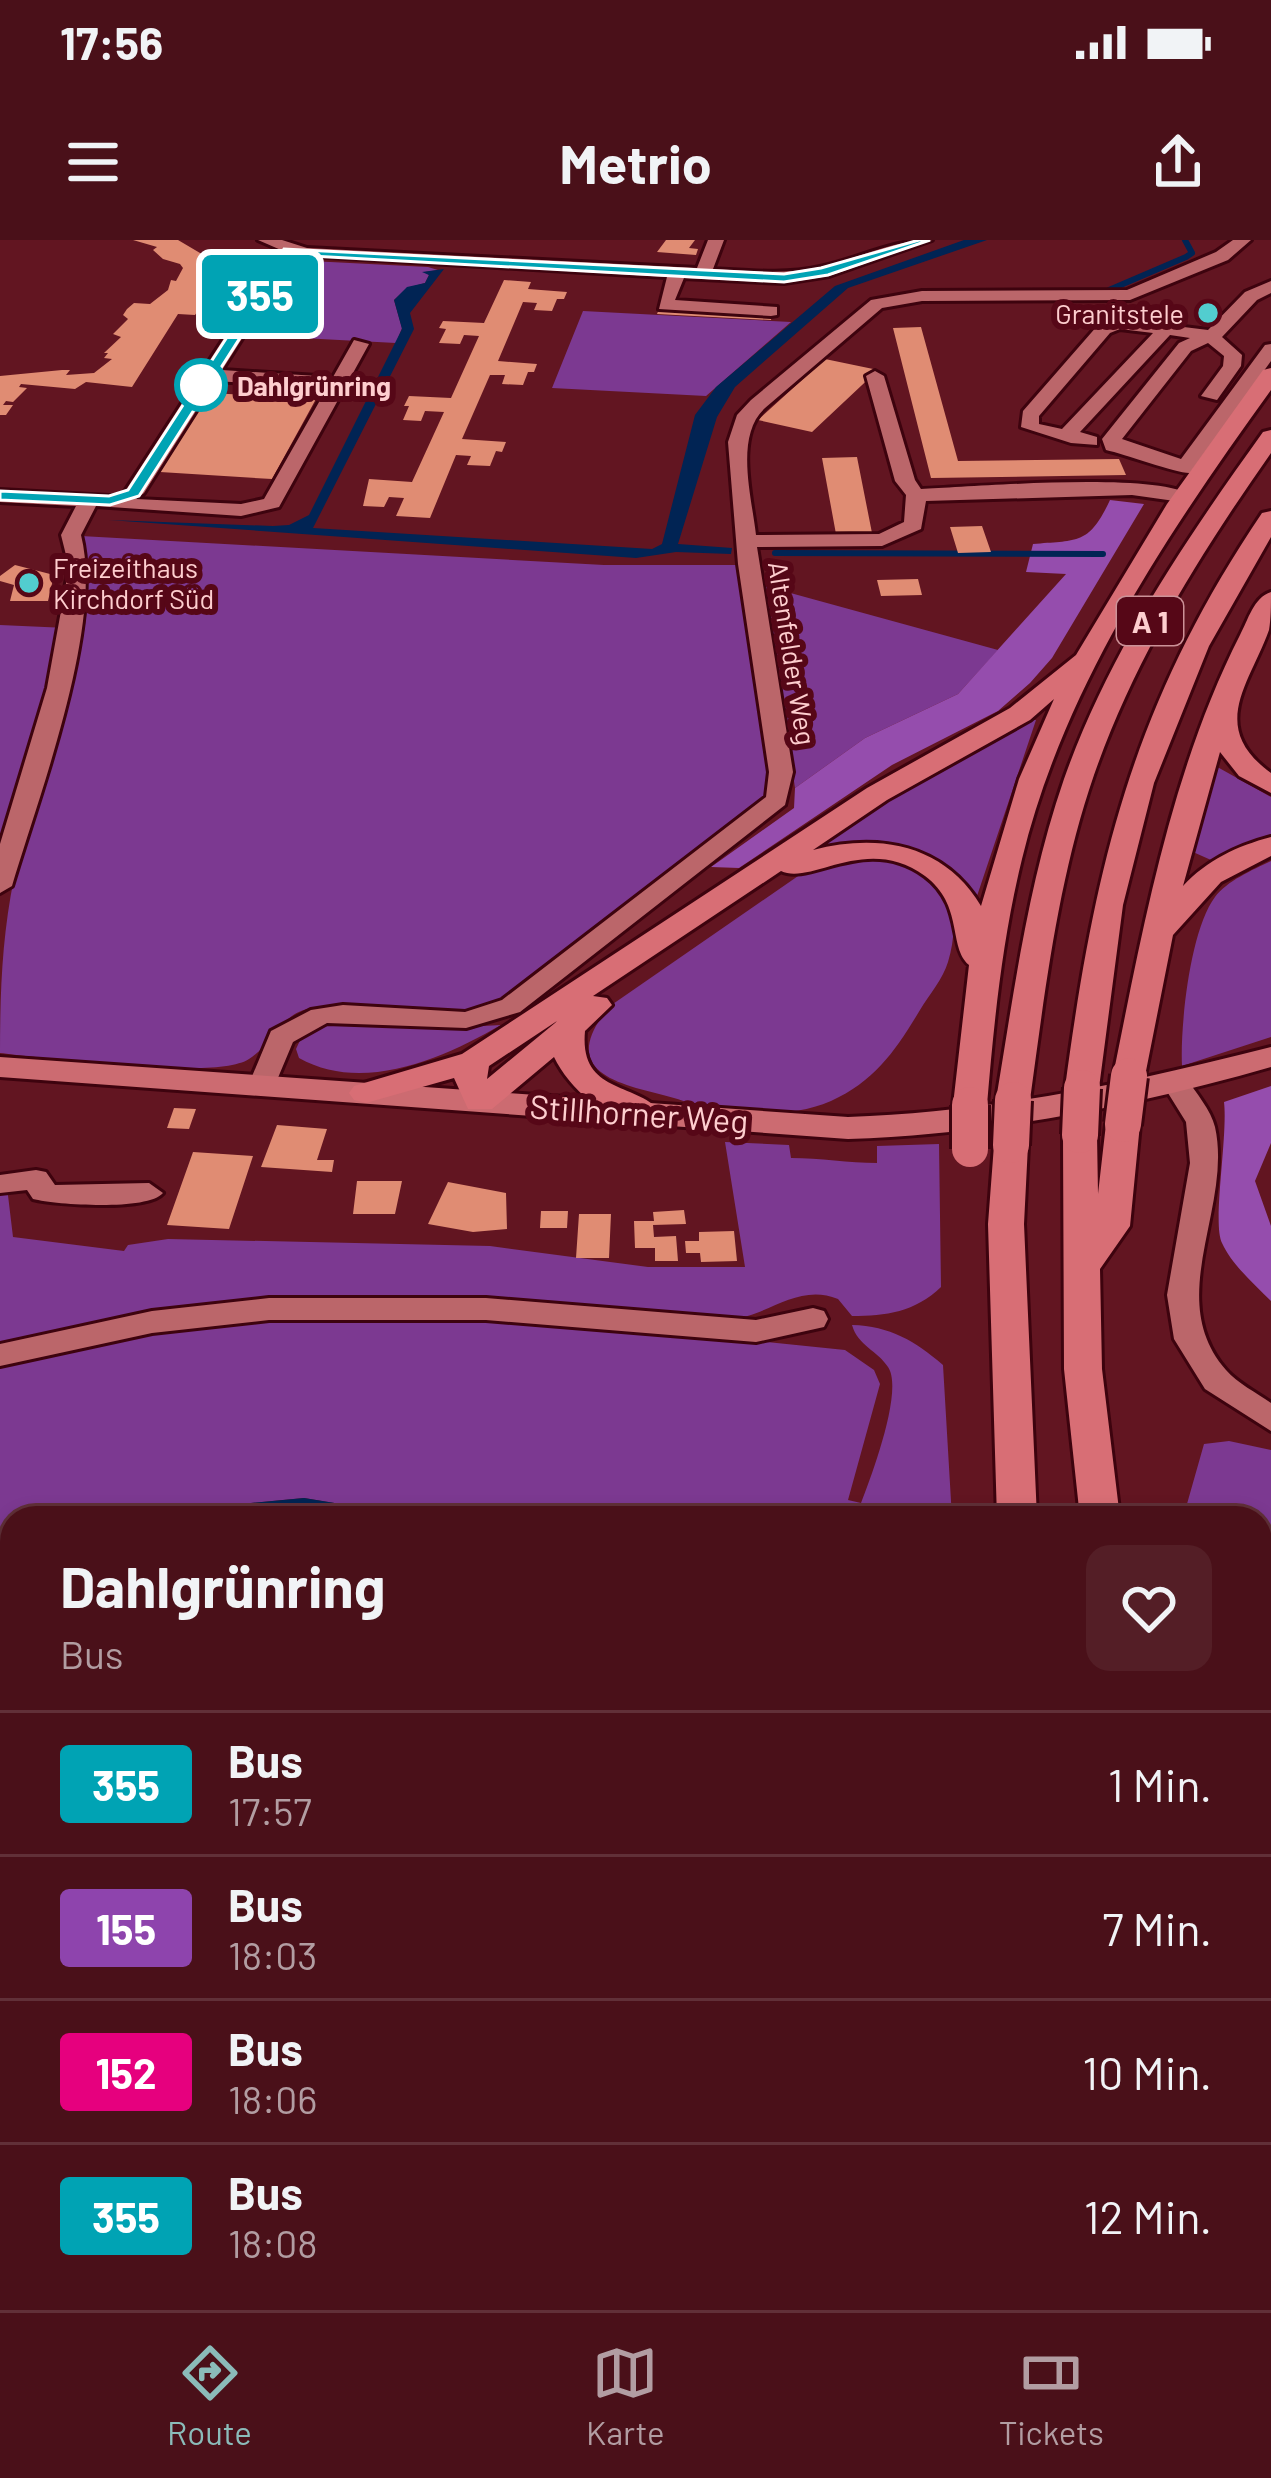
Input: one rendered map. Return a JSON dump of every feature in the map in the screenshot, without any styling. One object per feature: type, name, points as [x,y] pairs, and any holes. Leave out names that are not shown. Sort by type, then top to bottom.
[{"type":"highway","points":[[1006,1223],[970,1149],[970,1105],[981,990],[1010,846],[1081,662],[1179,478],[1271,376]]},
{"type":"highway","name":"A 1","points":[[1017,1506],[1006,1223],[1013,1100],[1038,934],[1065,823],[1093,739],[1125,666],[1170,586],[1271,437]]},
{"type":"highway","name":"A 1","points":[[1099,1506],[1083,1369],[1079,1135],[1113,877],[1151,747],[1223,594],[1271,518]]},
{"type":"highway","points":[[1080,1270],[1112,1226],[1129,1076],[1203,752],[1271,600]]},
{"type":"highway","points":[[366,1093],[474,1061],[877,794],[1020,714],[1081,662]]},
{"type":"highway","points":[[1222,701],[1222,728],[1233,754],[1271,785]]},
{"type":"highway","points":[[1154,951],[1203,878],[1242,855],[1271,846]]},
{"type":"highway","points":[[474,1061],[471,1083],[480,1102],[569,1026],[793,867],[812,856],[863,848],[911,858],[955,887],[972,922],[981,990]]},
{"type":"highway","points":[[569,1026],[569,1058],[581,1078],[608,1099],[646,1114]]},
{"type":"main road","name":"Stillhorner Weg","points":[[0,1067],[646,1114],[910,1127],[1059,1112],[1271,1057]]},
{"type":"street","points":[[266,240],[289,251],[606,260],[637,271],[704,274],[767,294],[792,289],[793,278],[924,240]]},
{"type":"street","points":[[704,274],[716,240]]},
{"type":"street","points":[[1208,240],[1254,276]]},
{"type":"street","points":[[1113,446],[1112,439],[1185,346],[1210,335],[1251,296],[1254,276],[1243,240]]},
{"type":"street","points":[[129,499],[289,251]]},
{"type":"street","points":[[629,294],[637,271]]},
{"type":"street","points":[[677,273],[665,305],[771,311]]},
{"type":"street","name":"Altenfelder Weg","points":[[262,1086],[281,1037],[320,1016],[343,1013],[466,1020],[528,998],[766,812],[783,788],[746,541],[738,442],[746,415],[877,304],[909,297],[1119,297],[1254,276]]},
{"type":"street","points":[[1119,324],[1210,335],[1233,355],[1179,478],[1113,446],[1040,431],[1028,419],[1104,329],[1119,324]]},
{"type":"street","points":[[1071,437],[1070,431],[1166,329]]},
{"type":"street","points":[[0,496],[129,499],[241,510],[272,503],[361,344]]},
{"type":"street","points":[[916,495],[1132,489],[1179,478],[1271,349]]},
{"type":"street","points":[[207,376],[338,383]]},
{"type":"street","points":[[746,541],[890,538],[908,530],[917,519],[916,495],[905,481],[875,376]]},
{"type":"street","points":[[1114,382],[1162,376]]},
{"type":"street","points":[[0,886],[58,688],[78,577],[70,535],[88,500]]},
{"type":"street","points":[[50,556],[73,546]]},
{"type":"street","points":[[1177,1084],[1193,1100],[1208,1133],[1185,1292],[1185,1330],[1198,1360],[1223,1390],[1271,1419]]},
{"type":"street","points":[[0,1184],[36,1179],[44,1192],[56,1196],[149,1193]]},
{"type":"street","points":[[0,1355],[152,1322],[269,1309],[486,1310],[756,1331],[813,1319]]},
{"type":"shaded area","points":[[291,260],[438,270],[425,272],[429,275],[425,283],[407,288],[394,300],[402,328],[396,343],[246,335],[254,323],[268,321],[292,282],[279,279]]},
{"type":"shaded area","points":[[583,311],[791,322],[706,396],[552,388]]},
{"type":"shaded area","points":[[1110,500],[1144,504],[1052,658],[1030,683],[998,711],[892,765],[739,868],[711,867],[794,808],[795,788],[865,738],[958,694],[1066,574],[1026,572],[1033,544],[1088,533]]},
{"type":"shaded area","points":[[81,536],[604,565],[736,565],[770,773],[767,800],[497,1002],[442,1014],[312,1008],[284,1022],[249,1059],[203,1068],[0,1053],[2,965],[14,878],[66,706],[86,615],[88,574]]},
{"type":"shaded area","points":[[765,586],[998,650],[958,694],[865,738],[795,788]]},
{"type":"shaded area","points":[[0,625],[67,628],[0,856]]},
{"type":"shaded area","points":[[1023,720],[1036,720],[976,899],[941,865],[901,847],[856,842],[808,847],[919,776]]},
{"type":"shaded area","points":[[1212,764],[1271,797],[1271,839],[1211,860],[1193,852]]},
{"type":"shaded area","points":[[851,857],[917,871],[945,896],[952,914],[953,936],[943,975],[872,1074],[816,1107],[768,1113],[703,1110],[599,1071],[590,1055],[592,1034],[610,1006],[814,865]]},
{"type":"shaded area","points":[[1271,861],[1271,1037],[1182,1066],[1188,979],[1206,912],[1226,886]]},
{"type":"shaded area","points":[[342,1021],[447,1028],[501,1025],[429,1059],[376,1072],[350,1073],[299,1058],[296,1049],[303,1034]]},
{"type":"shaded area","points":[[1271,1086],[1271,1143],[1255,1181],[1271,1226],[1271,1301],[1226,1251],[1219,1217],[1224,1102]]},
{"type":"shaded area","points":[[725,1142],[789,1145],[791,1158],[877,1163],[877,1146],[939,1144],[941,1287],[921,1302],[888,1313],[852,1316],[838,1299],[810,1295],[730,1320],[354,1298],[0,1347],[0,1188],[7,1187],[13,1237],[124,1251],[128,1245],[168,1239],[490,1246],[648,1267],[745,1267]]},
{"type":"shaded area","points":[[333,1315],[571,1322],[845,1350],[874,1370],[880,1384],[848,1500],[861,1503],[892,1394],[888,1367],[852,1325],[866,1326],[912,1342],[943,1365],[951,1506],[353,1506],[304,1498],[221,1506],[0,1506],[0,1363],[193,1325]]},
{"type":"shaded area","points":[[1229,1441],[1271,1450],[1271,1506],[1186,1506],[1204,1444]]},
{"type":"water","points":[[964,240],[987,240],[848,288],[735,387],[717,417],[678,544],[732,548],[731,554],[676,552],[636,558],[109,520],[273,526],[289,525],[309,515],[402,329],[394,300],[407,287],[425,283],[429,275],[422,272],[444,269],[410,313],[414,329],[313,528],[652,549],[662,544],[695,415],[716,387],[835,286]]},
{"type":"water","points":[[304,1498],[353,1506],[221,1506]]},
{"type":"building","points":[[133,240],[178,240],[217,263],[196,275],[214,275],[204,284],[214,287],[195,315],[178,314],[132,387],[86,382],[75,389],[21,384],[19,387],[27,388],[13,402],[6,401],[3,405],[13,405],[6,415],[0,415],[0,376],[62,370],[70,370],[66,375],[94,373],[112,359],[104,358],[108,353],[104,353],[121,337],[113,334],[128,319],[123,315],[127,309],[134,303],[150,304],[168,290],[171,280],[176,281],[183,268],[180,264],[163,259],[153,250],[157,247]]},
{"type":"building","points":[[666,240],[695,240],[689,248],[698,249],[696,255],[657,252]]},
{"type":"building","points":[[504,280],[531,282],[528,289],[567,292],[552,311],[534,310],[537,303],[523,302],[498,361],[537,364],[534,372],[528,372],[523,385],[502,384],[505,375],[490,375],[462,439],[506,442],[502,452],[496,451],[490,466],[467,465],[471,456],[456,455],[430,518],[396,516],[404,498],[389,497],[384,507],[363,506],[369,479],[412,482],[444,412],[425,411],[421,421],[403,420],[409,406],[404,406],[409,396],[451,398],[479,336],[464,335],[460,344],[439,343],[446,329],[439,328],[443,321],[484,323]]},
{"type":"building","points":[[659,309],[772,315],[771,320],[657,314]]},
{"type":"building","points":[[921,327],[958,461],[1119,459],[1126,475],[931,478],[893,328]]},
{"type":"building","points":[[825,359],[878,370],[812,432],[758,420]]},
{"type":"building","points":[[210,393],[316,399],[272,479],[160,472]]},
{"type":"building","points":[[857,457],[872,533],[836,534],[822,458]]},
{"type":"building","points":[[982,526],[991,552],[958,553],[950,527]]},
{"type":"building","name":"Freizeithaus Kirchdorf Süd","points":[[15,565],[54,575],[48,601],[10,601],[14,585],[0,581],[0,576]]},
{"type":"building","points":[[918,579],[922,595],[881,596],[877,580]]},
{"type":"building","points":[[174,1108],[196,1109],[189,1129],[167,1128]]},
{"type":"building","points":[[277,1125],[327,1129],[317,1160],[334,1160],[332,1172],[261,1167]]},
{"type":"building","points":[[193,1152],[253,1156],[229,1229],[167,1225]]},
{"type":"building","points":[[357,1181],[402,1181],[395,1214],[353,1214]]},
{"type":"building","points":[[448,1182],[506,1193],[507,1229],[473,1232],[428,1224]]},
{"type":"building","points":[[684,1210],[686,1224],[653,1225],[654,1237],[676,1236],[678,1261],[655,1261],[655,1248],[635,1248],[634,1221],[654,1221],[653,1212]]},
{"type":"building","points":[[541,1211],[568,1211],[567,1228],[540,1228]]},
{"type":"building","points":[[579,1214],[611,1214],[609,1258],[576,1258]]},
{"type":"building","points":[[734,1231],[737,1261],[701,1262],[700,1253],[686,1253],[685,1241],[699,1241],[699,1232]]},
{"type":"waterway","points":[[1109,290],[1186,257],[1192,253],[1185,240]]},
{"type":"waterway","points":[[775,553],[1103,554]]},
{"type":"bus line","name":"355","points":[[0,496],[110,501],[134,493],[289,251],[784,278],[824,272],[924,240]]},
{"type":"place","name":"Granitstele","points":[[1208,313]]},
{"type":"place","name":"Dahlgrünring","points":[[201,385]]},
{"type":"place","name":"Freizeithaus Kirchdorf Süd","points":[[29,583]]}]
